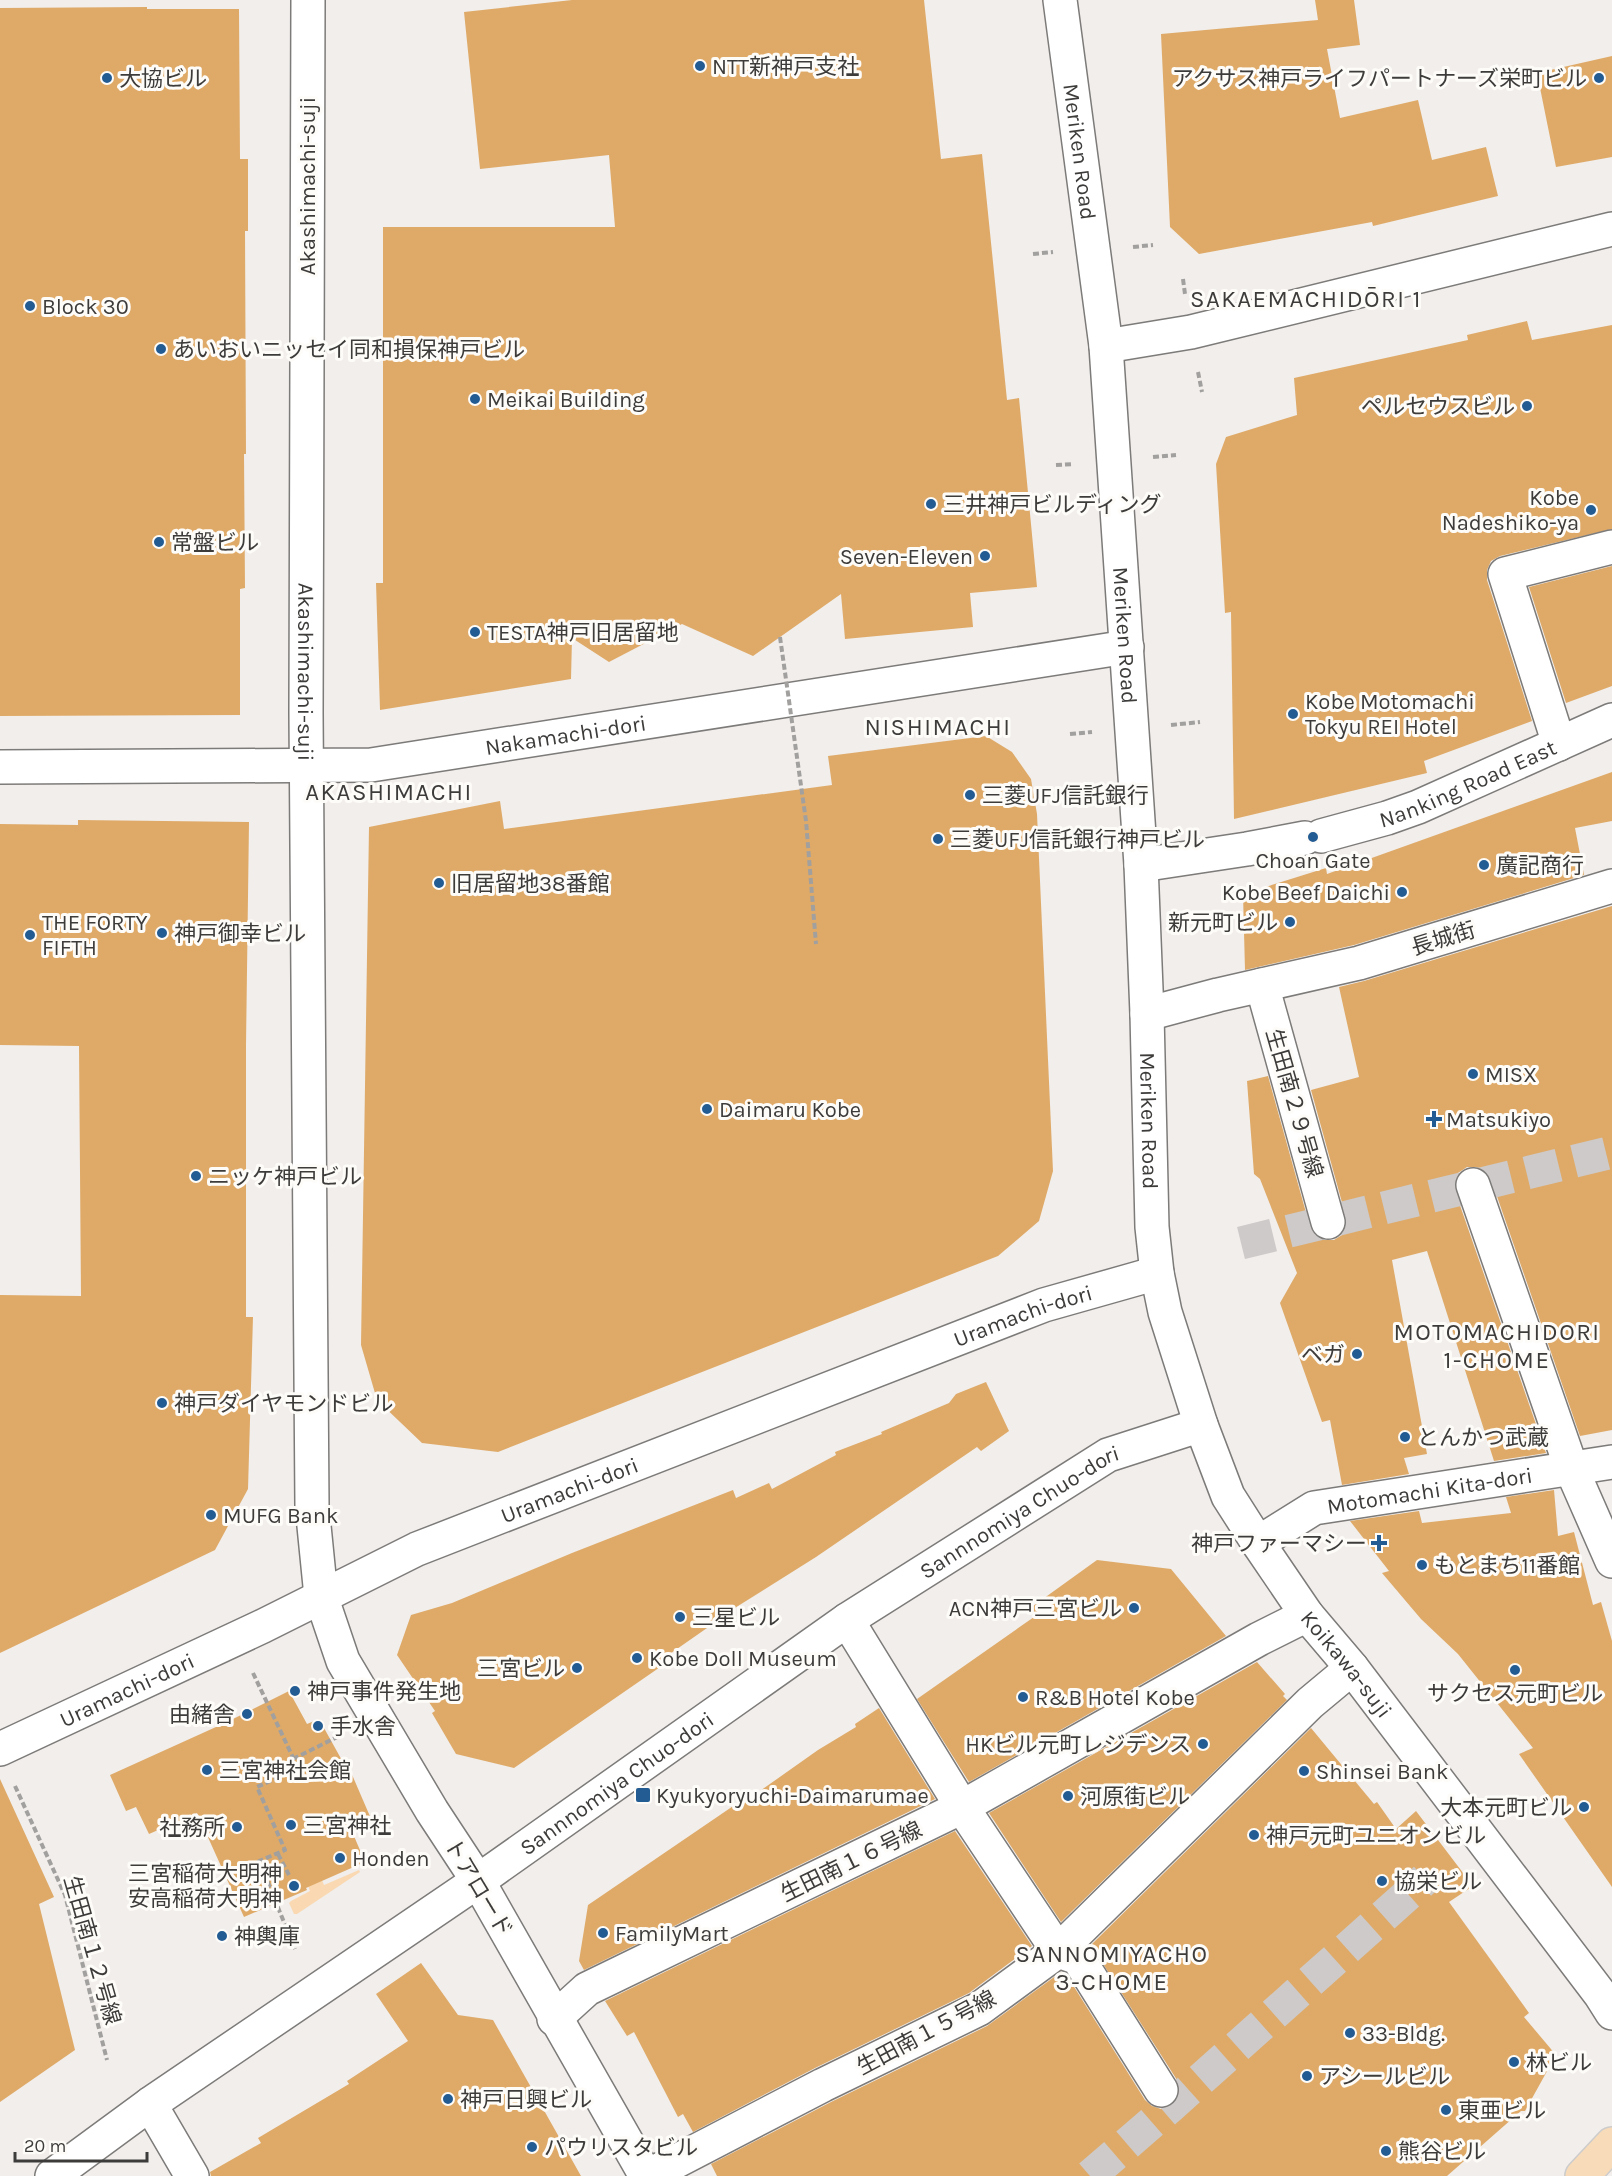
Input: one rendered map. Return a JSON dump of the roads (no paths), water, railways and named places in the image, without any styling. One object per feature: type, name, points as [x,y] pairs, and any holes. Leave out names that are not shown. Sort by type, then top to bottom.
[{"type":"main road","points":[[1582,2176],[1612,2144]]},
{"type":"street","name":"Akashimachi-suji","points":[[308,0],[307,766],[312,1506],[321,1596]]},
{"type":"street","name":"Meriken Road","points":[[1060,0],[1106,346],[1141,864],[1152,1227],[1156,1273]]},
{"type":"street","points":[[1106,346],[1191,332],[1612,229]]},
{"type":"street","points":[[1559,744],[1505,574],[1612,547]]},
{"type":"street","name":"Nakamachi-dori","points":[[0,767],[371,765],[1127,647]]},
{"type":"street","name":"Nanking Road East","points":[[1141,864],[1313,837],[1387,818],[1418,807],[1612,720]]},
{"type":"street","name":"長城街","points":[[1147,1014],[1359,963],[1612,886]]},
{"type":"street","name":"生田南２９号線","points":[[1267,984],[1328,1222]]},
{"type":"street","points":[[1473,1185],[1572,1470],[1612,1561]]},
{"type":"street","name":"Uramachi-dori","points":[[0,1749],[263,1626],[417,1549],[1044,1305],[1156,1273]]},
{"type":"street","name":"Koikawa-suji","points":[[1156,1273],[1165,1312],[1228,1496],[1307,1615],[1352,1668],[1586,1975],[1612,2013]]},
{"type":"street","name":"Sannnomiya Chuo-dori","points":[[52,2176],[150,2104],[478,1881],[847,1620],[1108,1455],[1202,1425]]},
{"type":"street","name":"Motomachi Kita-dori","points":[[1258,1543],[1314,1508],[1572,1470],[1612,1462]]},
{"type":"street","name":"トアロード","points":[[321,1596],[343,1661],[432,1811],[478,1881],[554,2019],[647,2176]]},
{"type":"street","name":"生田南１６号線","points":[[554,2019],[587,1989],[962,1807],[1249,1645],[1307,1615]]},
{"type":"street","points":[[847,1620],[962,1807],[1058,1951],[1078,1958],[1161,2090]]},
{"type":"street","name":"生田南１５号線","points":[[647,2176],[979,2009],[1058,1951],[1310,1703],[1352,1668]]},
{"type":"street","points":[[150,2104],[192,2176]]},
{"type":"tunnel","points":[[1241,1243],[1612,1152]]},
{"type":"tunnel","points":[[1090,2176],[1425,1879]]},
{"type":"place","name":"NTT新神戸支社","points":[[700,66]]},
{"type":"place","name":"大協ビル","points":[[107,78]]},
{"type":"place","name":"アクサス神戸ライフパートナーズ栄町ビル","points":[[1599,78]]},
{"type":"place","name":"Block 30","points":[[30,306]]},
{"type":"place","name":"あいおいニッセイ同和損保神戸ビル","points":[[161,349]]},
{"type":"place","name":"Meikai Building","points":[[475,399]]},
{"type":"place","name":"ペルセウスビル","points":[[1527,406]]},
{"type":"place","name":"三井神戸ビルディング","points":[[931,504]]},
{"type":"place","name":"Kobe Nadeshiko-ya","points":[[1591,510]]},
{"type":"place","name":"常盤ビル","points":[[159,542]]},
{"type":"place","name":"Seven-Eleven","points":[[985,556]]},
{"type":"place","name":"TESTA神戸旧居留地","points":[[475,632]]},
{"type":"place","name":"Kobe Motomachi Tokyu REI Hotel","points":[[1293,714]]},
{"type":"place","name":"三菱UFJ信託銀行","points":[[970,795]]},
{"type":"place","name":"Choan Gate","points":[[1313,837]]},
{"type":"place","name":"三菱UFJ信託銀行神戸ビル","points":[[938,839]]},
{"type":"place","name":"廣記商行","points":[[1484,865]]},
{"type":"place","name":"旧居留地38番館","points":[[439,883]]},
{"type":"place","name":"Kobe Beef Daichi","points":[[1402,892]]},
{"type":"place","name":"新元町ビル","points":[[1290,922]]},
{"type":"place","name":"神戸御幸ビル","points":[[162,933]]},
{"type":"place","name":"THE FORTY FIFTH","points":[[30,935]]},
{"type":"place","name":"MISX","points":[[1473,1074]]},
{"type":"place","name":"Daimaru Kobe","points":[[707,1109]]},
{"type":"place","name":"Matsukiyo","points":[[1434,1119]]},
{"type":"place","name":"ニッケ神戸ビル","points":[[196,1176]]},
{"type":"place","name":"ベガ","points":[[1357,1354]]},
{"type":"place","name":"神戸ダイヤモンドビル","points":[[162,1403]]},
{"type":"place","name":"とんかつ武蔵","points":[[1405,1437]]},
{"type":"place","name":"MUFG Bank","points":[[211,1515]]},
{"type":"place","name":"神戸ファーマシー","points":[[1379,1543]]},
{"type":"place","name":"もとまち11番館","points":[[1422,1565]]},
{"type":"place","name":"ACN神戸三宮ビル","points":[[1134,1608]]},
{"type":"place","name":"三星ビル","points":[[680,1617]]},
{"type":"place","name":"Kobe Doll Museum","points":[[637,1658]]},
{"type":"place","name":"三宮ビル","points":[[577,1668]]},
{"type":"place","name":"サクセス元町ビル","points":[[1515,1670]]},
{"type":"place","name":"神戸事件発生地","points":[[295,1691]]},
{"type":"place","name":"R&B Hotel Kobe","points":[[1023,1697]]},
{"type":"place","name":"由緒舎","points":[[247,1714]]},
{"type":"place","name":"手水舎","points":[[318,1726]]},
{"type":"place","name":"HKビル元町レジデンス","points":[[1203,1744]]},
{"type":"place","name":"三宮神社会館","points":[[207,1770]]},
{"type":"place","name":"Shinsei Bank","points":[[1304,1771]]},
{"type":"place","name":"Kyukyoryuchi-Daimarumae","points":[[643,1795]]},
{"type":"place","name":"河原街ビル","points":[[1068,1796]]},
{"type":"place","name":"大本元町ビル","points":[[1584,1807]]},
{"type":"place","name":"三宮神社","points":[[291,1825]]},
{"type":"place","name":"社務所","points":[[237,1827]]},
{"type":"place","name":"神戸元町ユニオンビル","points":[[1254,1835]]},
{"type":"place","name":"Honden","points":[[340,1858]]},
{"type":"place","name":"協栄ビル","points":[[1382,1881]]},
{"type":"place","name":"三宮稲荷大明神 安高稲荷大明神","points":[[294,1886]]},
{"type":"place","name":"FamilyMart","points":[[603,1933]]},
{"type":"place","name":"神輿庫","points":[[222,1936]]},
{"type":"place","name":"33-Bldg.","points":[[1350,2033]]},
{"type":"place","name":"林ビル","points":[[1514,2062]]},
{"type":"place","name":"アシールビル","points":[[1307,2076]]},
{"type":"place","name":"神戸日興ビル","points":[[448,2099]]},
{"type":"place","name":"東亜ビル","points":[[1446,2110]]},
{"type":"place","name":"パウリスタビル","points":[[532,2147]]},
{"type":"place","name":"熊谷ビル","points":[[1386,2151]]},
{"type":"district","name":"SAKAEMACHIDŌRI 1","points":[[1306,299]]},
{"type":"district","name":"NISHIMACHI","points":[[938,727]]},
{"type":"district","name":"AKASHIMACHI","points":[[389,792]]},
{"type":"district","name":"MOTOMACHIDORI 1-CHOME","points":[[1497,1346]]},
{"type":"district","name":"SANNOMIYACHO 3-CHOME","points":[[1112,1968]]}]
